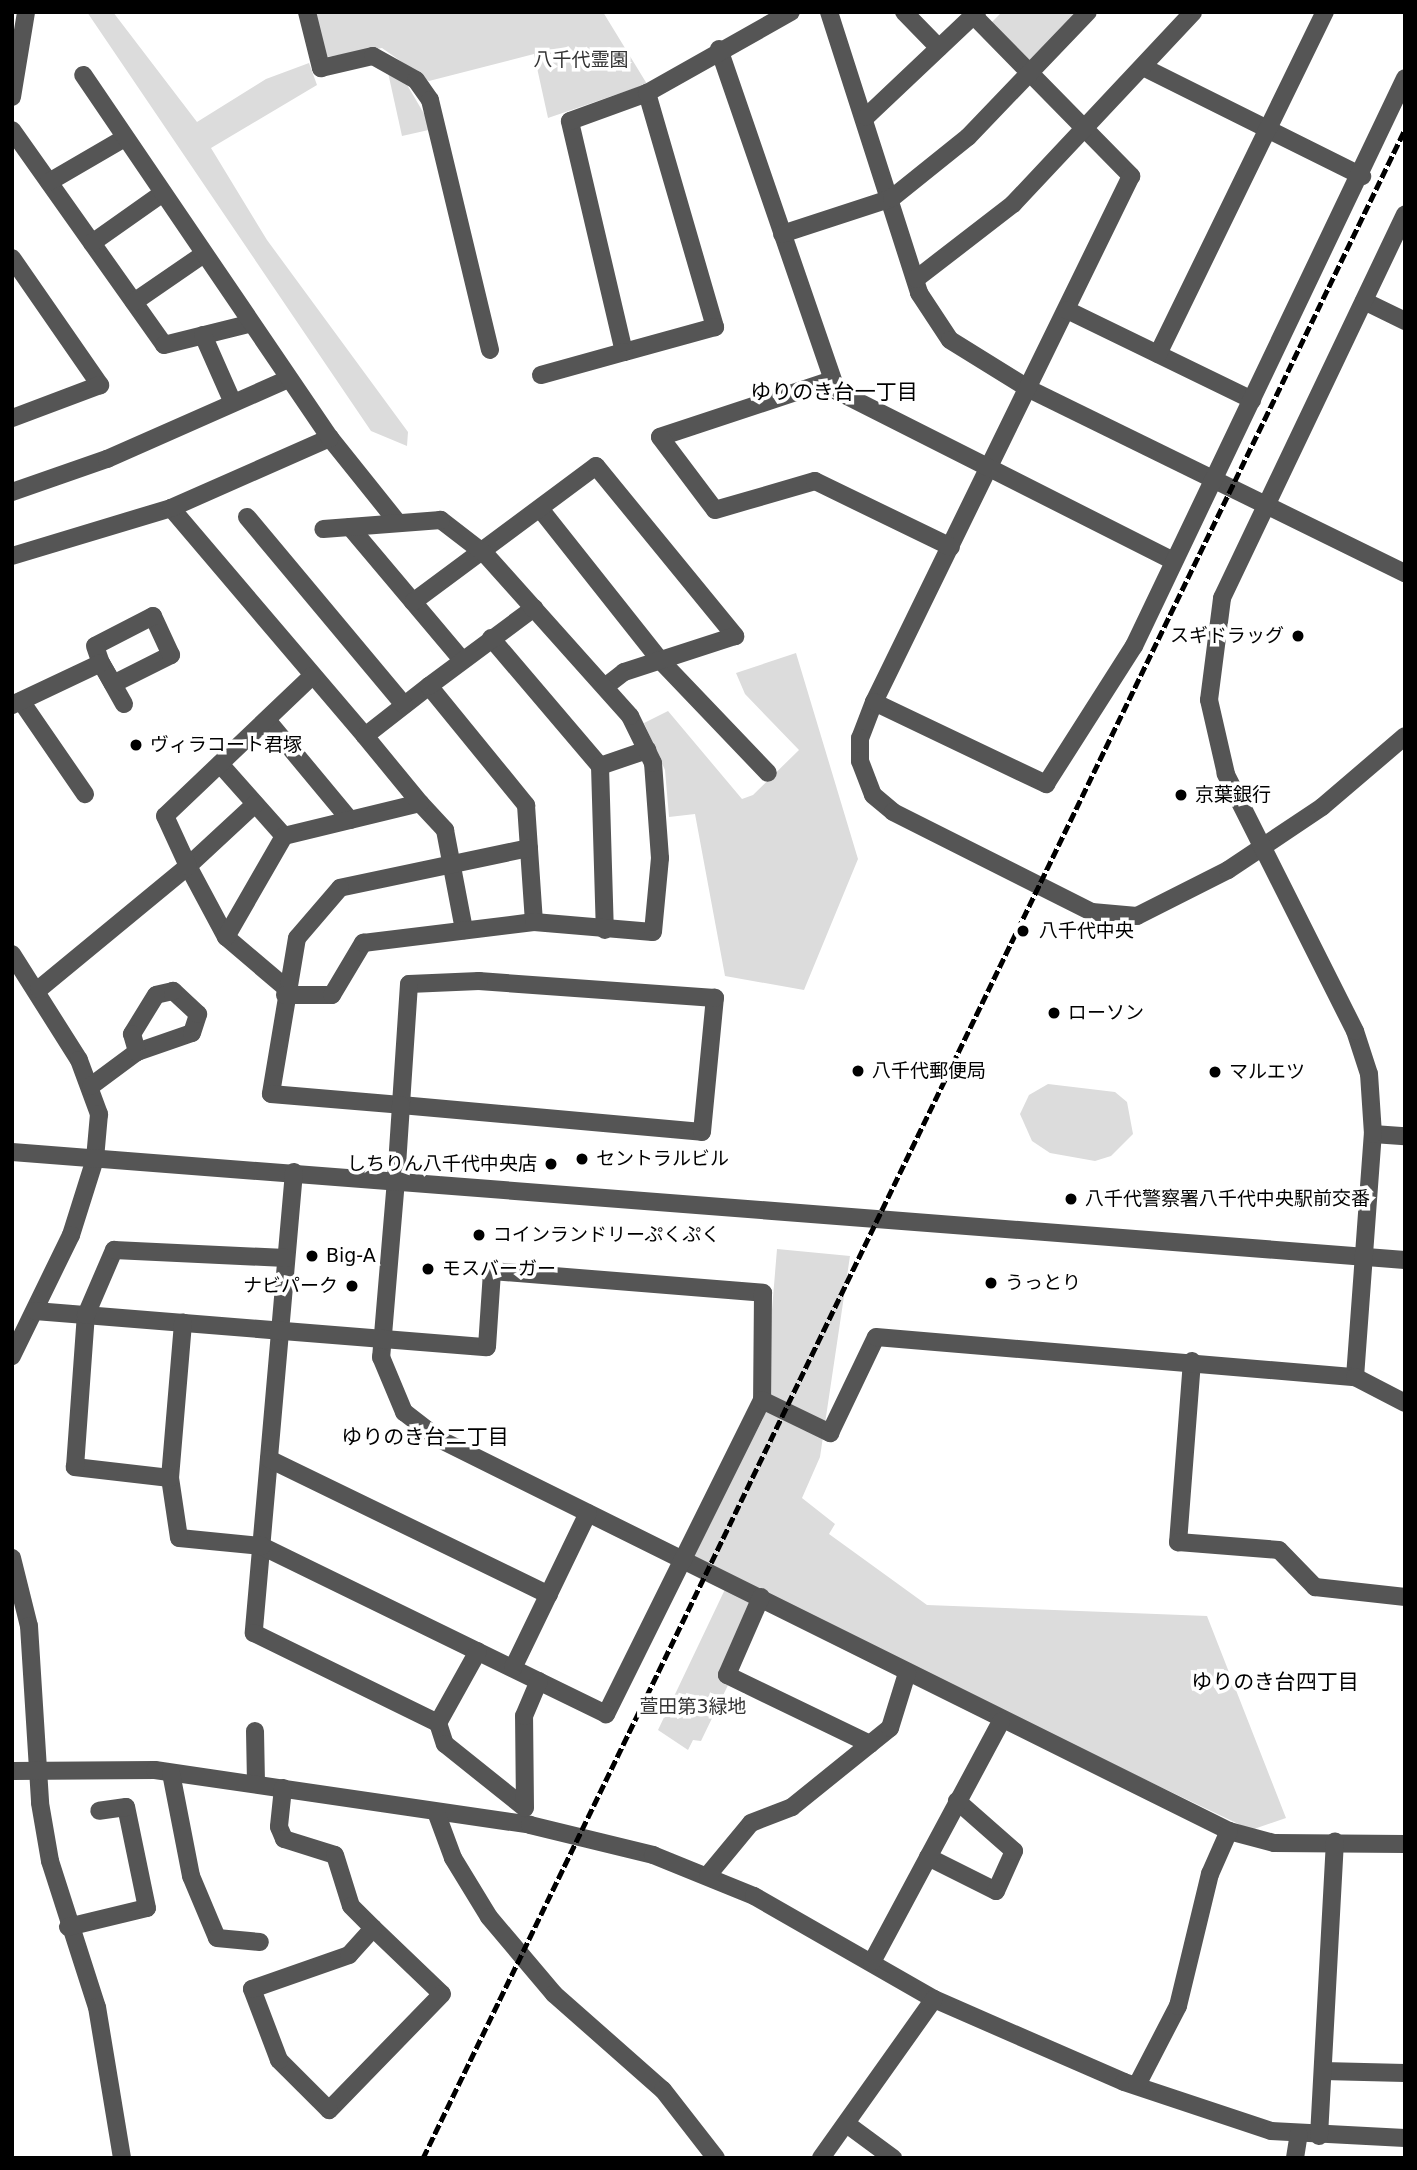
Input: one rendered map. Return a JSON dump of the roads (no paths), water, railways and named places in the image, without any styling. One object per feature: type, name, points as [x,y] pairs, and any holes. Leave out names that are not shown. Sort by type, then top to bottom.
[{"type":"street","points":[[12,97],[17,39],[26,12]]},
{"type":"street","points":[[307,12],[321,68],[373,57],[416,80],[430,100],[490,350]]},
{"type":"street","points":[[624,352],[570,121],[647,93],[719,49],[791,12]]},
{"type":"street","points":[[829,12],[866,117],[916,279],[950,340],[1029,388],[1269,503],[1405,573]]},
{"type":"street","points":[[904,12],[939,48]]},
{"type":"street","points":[[782,234],[892,198],[1030,76],[1088,12]]},
{"type":"street","points":[[916,279],[1013,204],[1084,132],[1193,12]]},
{"type":"street","points":[[1158,354],[1325,12]]},
{"type":"street","points":[[866,117],[975,14],[1030,76],[1131,176],[874,702],[860,738],[860,761],[881,804],[1042,889],[1093,912],[1149,914],[1263,846],[1322,807],[1405,736]]},
{"type":"street","points":[[719,49],[829,381],[852,404],[1174,561]]},
{"type":"street","points":[[1143,67],[1268,126],[1362,176]]},
{"type":"street","points":[[83,75],[201,256],[330,438],[398,523]]},
{"type":"street","points":[[874,702],[1046,785],[1134,646],[1362,176],[1405,79]]},
{"type":"street","points":[[541,375],[715,327],[647,93]]},
{"type":"street","points":[[12,130],[164,345],[249,324]]},
{"type":"street","points":[[49,182],[123,139]]},
{"type":"street","points":[[92,243],[160,195]]},
{"type":"street","points":[[1355,1377],[1373,1134],[1369,1074],[1355,1031],[1226,774],[1209,700],[1222,597],[1405,214]]},
{"type":"street","points":[[134,302],[201,256]]},
{"type":"street","points":[[12,258],[100,386],[12,418]]},
{"type":"street","points":[[1364,301],[1405,320]]},
{"type":"street","points":[[1067,310],[1252,400]]},
{"type":"street","points":[[203,335],[233,403]]},
{"type":"street","points":[[12,492],[288,379]]},
{"type":"street","points":[[829,381],[660,437],[715,510],[815,481],[951,547]]},
{"type":"street","points":[[12,556],[171,508],[330,438]]},
{"type":"street","points":[[413,602],[485,554],[596,466],[735,636],[624,673],[605,687]]},
{"type":"street","points":[[171,508],[444,830],[464,930]]},
{"type":"street","points":[[541,510],[660,660],[768,773]]},
{"type":"street","points":[[247,517],[404,705]]},
{"type":"street","points":[[312,676],[164,816],[226,937],[286,991],[332,995],[363,943],[534,922],[653,932],[660,858],[647,750],[630,716],[485,554],[441,520],[323,529]]},
{"type":"street","points":[[350,527],[461,659]]},
{"type":"street","points":[[365,736],[461,659],[534,608]]},
{"type":"street","points":[[491,638],[600,766],[605,930]]},
{"type":"street","points":[[85,794],[17,703],[101,663],[124,704]]},
{"type":"street","points":[[429,686],[526,805],[534,922]]},
{"type":"street","points":[[267,720],[350,820]]},
{"type":"street","points":[[600,766],[647,750]]},
{"type":"street","points":[[220,764],[284,836]]},
{"type":"street","points":[[226,937],[284,836],[420,803]]},
{"type":"street","points":[[39,989],[188,866],[255,804]]},
{"type":"street","points":[[530,848],[452,862],[340,888],[297,938],[286,991],[271,1094],[401,1105],[702,1132],[715,998],[479,981],[410,984],[401,1105],[396,1180],[383,1338],[392,1395],[418,1425],[1001,1721],[1229,1830],[1274,1843],[1335,1841],[1405,1844]]},
{"type":"street","points":[[12,954],[39,989],[91,1086],[99,1114],[95,1159],[71,1235],[12,1356]]},
{"type":"street","points":[[91,1086],[137,1052]]},
{"type":"street","points":[[1373,1134],[1405,1136]]},
{"type":"street","points":[[12,1152],[1405,1260]]},
{"type":"street","points":[[293,1172],[254,1633],[439,1723]]},
{"type":"street","points":[[170,1478],[75,1467],[86,1315],[114,1250],[286,1258]]},
{"type":"street","points":[[35,1311],[487,1346],[492,1271],[763,1293],[762,1400],[606,1714],[262,1546],[179,1538],[170,1478],[183,1324]]},
{"type":"street","points":[[762,1400],[830,1433],[876,1336],[1355,1377],[1405,1403]]},
{"type":"street","points":[[1192,1361],[1178,1542],[1279,1550],[1315,1587],[1405,1597]]},
{"type":"street","points":[[269,1459],[548,1595]]},
{"type":"street","points":[[513,1668],[589,1513]]},
{"type":"street","points":[[12,1558],[29,1626],[38,1770],[50,1861],[68,1927],[97,2007],[122,2158]]},
{"type":"street","points":[[761,1597],[727,1675],[870,1744]]},
{"type":"street","points":[[478,1651],[439,1723],[445,1744],[525,1808],[524,1716],[540,1681]]},
{"type":"street","points":[[708,1875],[751,1823],[792,1807],[890,1728],[907,1673]]},
{"type":"street","points":[[872,1962],[1001,1721]]},
{"type":"street","points":[[255,1731],[256,1784]]},
{"type":"street","points":[[12,1771],[171,1773],[530,1825],[708,1875],[872,1962],[933,1999],[1232,2122],[1319,2136],[1405,2138]]},
{"type":"street","points":[[171,1773],[191,1876],[217,1938],[260,1942]]},
{"type":"street","points":[[284,1788],[279,1827],[284,1839],[335,1855],[351,1906],[442,1994],[329,2110],[279,2060],[252,1989],[349,1955],[373,1928]]},
{"type":"street","points":[[928,1857],[996,1891],[1014,1852],[957,1801]]},
{"type":"street","points":[[68,1927],[147,1909],[126,1807],[99,1811]]},
{"type":"street","points":[[436,1812],[453,1858],[489,1917],[554,1994],[663,2090],[716,2158]]},
{"type":"street","points":[[1137,2085],[1178,2006],[1210,1874],[1229,1830]]},
{"type":"street","points":[[1319,2136],[1335,1841]]},
{"type":"street","points":[[821,2158],[848,2125],[933,1999]]},
{"type":"street","points":[[1322,2071],[1405,2073]]},
{"type":"street","points":[[848,2125],[893,2158]]},
{"type":"street","points":[[1295,2158],[1299,2134]]},
{"type":"railway","points":[[423,2158],[1405,129]]},
{"type":"place","name":"スギドラッグ","points":[[1298,636]]},
{"type":"place","name":"ヴィラコート君塚","points":[[136,745]]},
{"type":"place","name":"京葉銀行","points":[[1181,795]]},
{"type":"place","name":"八千代中央","points":[[1023,931]]},
{"type":"place","name":"ローソン","points":[[1054,1013]]},
{"type":"place","name":"八千代郵便局","points":[[858,1071]]},
{"type":"place","name":"マルエツ","points":[[1215,1072]]},
{"type":"place","name":"セントラルビル","points":[[582,1159]]},
{"type":"place","name":"しちりん八千代中央店","points":[[551,1164]]},
{"type":"place","name":"八千代警察署八千代中央駅前交番","points":[[1071,1199]]},
{"type":"place","name":"コインランドリーぷくぷく","points":[[479,1235]]},
{"type":"place","name":"Big-A","points":[[312,1256]]},
{"type":"place","name":"モスバーガー","points":[[428,1269]]},
{"type":"place","name":"うっとり","points":[[991,1283]]},
{"type":"place","name":"ナビパーク","points":[[352,1286]]},
{"type":"district","name":"ゆりのき台一丁目","points":[[834,392]]},
{"type":"district","name":"ゆりのき台二丁目","points":[[425,1437]]},
{"type":"district","name":"ゆりのき台四丁目","points":[[1275,1682]]},
{"type":"park label","name":"八千代霊園","points":[[581,60]]},
{"type":"park label","name":"萱田第3緑地","points":[[693,1707]]}]
